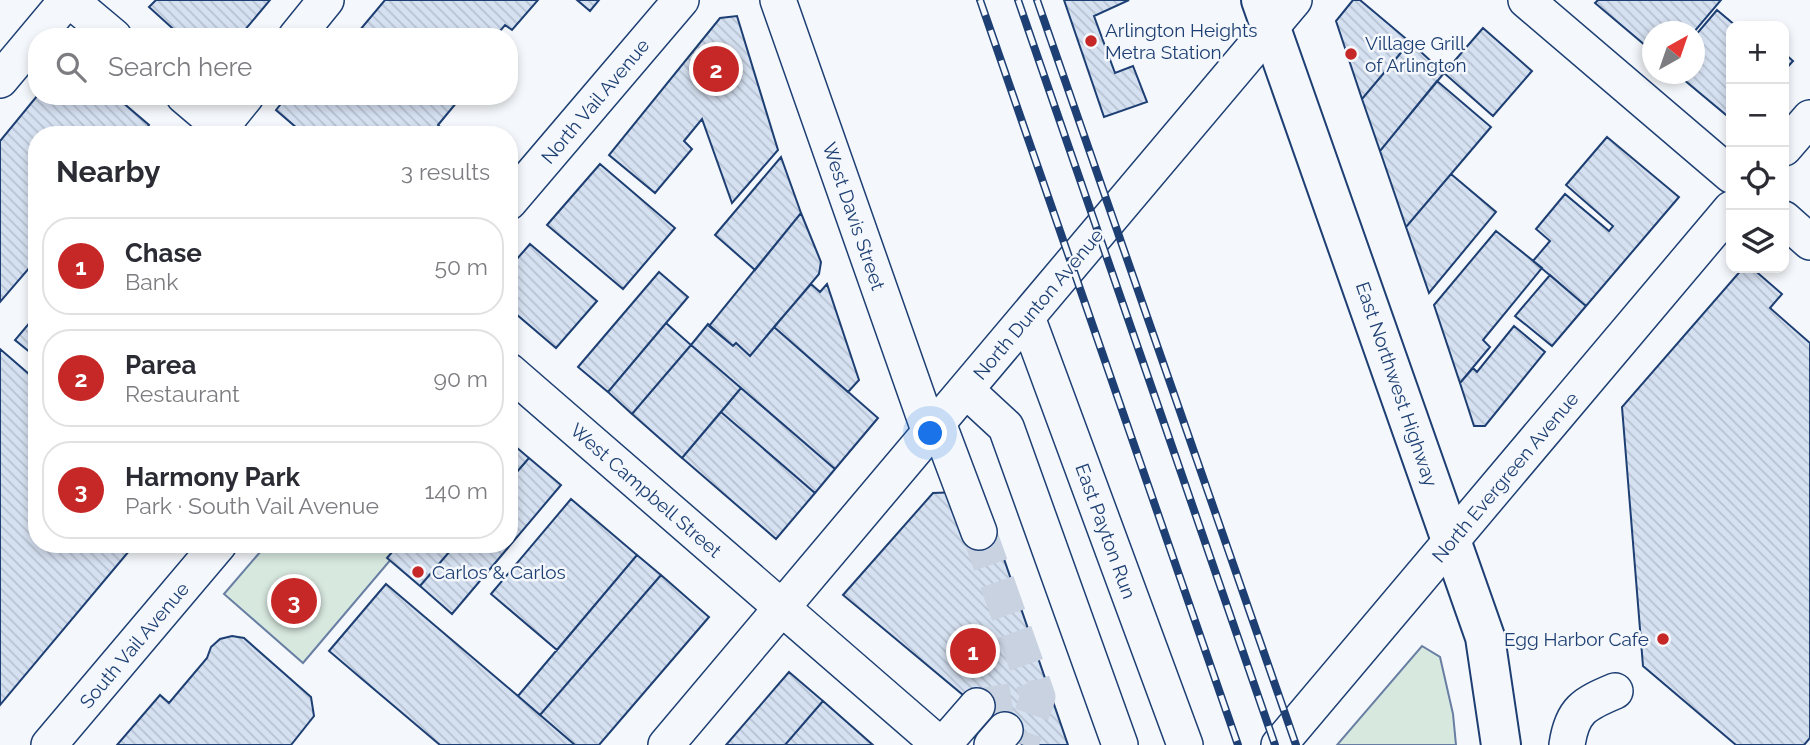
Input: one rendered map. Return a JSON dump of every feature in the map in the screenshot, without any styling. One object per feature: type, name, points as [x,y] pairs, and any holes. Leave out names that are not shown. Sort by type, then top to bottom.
[{"type":"main road","name":"East Northwest Highway","points":[[1275,9],[1485,636],[1501,745]]},
{"type":"street","points":[[45,28],[69,0],[103,28]]},
{"type":"street","points":[[303,28],[326,0]]},
{"type":"street","name":"North Vail Avenue","points":[[518,191],[681,0]]},
{"type":"street","name":"West Davis Street","points":[[778,0],[934,428],[979,532]]},
{"type":"street","points":[[1526,0],[1726,171]]},
{"type":"street","name":"North Dunton Avenue","points":[[680,740],[782,608],[1027,317],[1275,9]]},
{"type":"street","points":[[0,80],[28,48]]},
{"type":"street","points":[[195,105],[219,126]]},
{"type":"street","points":[[228,126],[241,105]]},
{"type":"street","points":[[1785,147],[1810,118]]},
{"type":"street","name":"North Evergreen Avenue","points":[[1279,745],[1730,210]]},
{"type":"street","points":[[1789,223],[1810,242]]},
{"type":"street","name":"East Payton Run","points":[[1027,317],[1185,745]]},
{"type":"street","name":"West Campbell Street","points":[[518,380],[942,745]]},
{"type":"street","points":[[966,390],[1006,427],[1120,745]]},
{"type":"street","name":"South Vail Avenue","points":[[49,745],[211,553]]},
{"type":"street","points":[[1567,745],[1570,723],[1586,703],[1615,691]]},
{"type":"street","points":[[942,745],[1001,731]]},
{"type":"street","points":[[965,745],[1001,731]]},
{"type":"shaded area","points":[[259,553],[396,553],[303,663],[224,594]]},
{"type":"shaded area","points":[[1422,646],[1440,657],[1453,714],[1456,745],[1337,745]]},
{"type":"building","points":[[156,0],[270,0],[247,28],[172,28],[149,7]]},
{"type":"building","points":[[385,0],[538,0],[514,28],[505,25],[502,28],[362,28]]},
{"type":"building","points":[[577,0],[599,0],[590,11]]},
{"type":"building","name":"Arlington Heights Metra Station","points":[[1064,0],[1129,0],[1094,16],[1115,73],[1133,66],[1147,102],[1104,117]]},
{"type":"building","points":[[1353,0],[1360,0],[1410,42],[1362,99],[1336,21]]},
{"type":"building","points":[[1598,0],[1721,0],[1703,21],[1642,21],[1642,43],[1595,3]]},
{"type":"building","points":[[1717,10],[1730,21],[1726,21],[1726,115],[1689,84],[1705,84],[1705,24]]},
{"type":"building","points":[[737,16],[778,150],[732,203],[702,119],[684,141],[692,149],[655,193],[609,155],[720,18]]},
{"type":"building","points":[[1483,28],[1532,71],[1493,116],[1444,73]]},
{"type":"building","points":[[1410,42],[1444,73],[1380,151],[1362,99]]},
{"type":"building","points":[[1437,81],[1491,127],[1406,227],[1380,151]]},
{"type":"building","points":[[30,105],[126,105],[149,125],[28,126],[28,269],[0,302],[0,141]]},
{"type":"building","points":[[280,105],[455,105],[439,126],[295,126],[276,110]]},
{"type":"building","points":[[1607,137],[1679,197],[1586,306],[1533,261],[1550,241],[1536,229],[1565,194],[1609,231],[1613,226],[1566,185]]},
{"type":"building","points":[[781,157],[801,213],[755,270],[715,235]]},
{"type":"building","points":[[600,164],[675,228],[623,289],[547,225]]},
{"type":"building","points":[[1451,174],[1496,212],[1429,293],[1406,227]]},
{"type":"building","points":[[801,213],[821,262],[819,274],[750,356],[736,343],[733,346],[709,326]]},
{"type":"building","points":[[1496,231],[1542,268],[1483,340],[1490,347],[1460,383],[1434,305]]},
{"type":"building","points":[[530,244],[597,301],[556,348],[518,316],[518,258]]},
{"type":"building","points":[[659,272],[688,297],[608,392],[578,367]]},
{"type":"building","points":[[1739,273],[1758,273],[1782,294],[1770,308],[1810,343],[1810,738],[1804,745],[1736,745],[1643,666],[1622,407]]},
{"type":"building","points":[[1550,275],[1586,306],[1552,346],[1515,316]]},
{"type":"building","points":[[811,284],[820,292],[827,284],[859,380],[848,392],[774,327]]},
{"type":"building","points":[[666,323],[691,345],[632,414],[608,392]]},
{"type":"building","points":[[708,324],[733,346],[736,343],[750,356],[774,327],[878,418],[835,469],[691,345]]},
{"type":"building","points":[[28,325],[28,351],[15,340]]},
{"type":"building","points":[[1514,326],[1545,352],[1485,426],[1474,426],[1460,383],[1473,368],[1477,372]]},
{"type":"building","points":[[691,345],[741,388],[682,458],[632,414]]},
{"type":"building","points":[[0,349],[28,373],[28,553],[127,553],[0,705]]},
{"type":"building","points":[[741,388],[835,469],[815,493],[721,412]]},
{"type":"building","points":[[721,412],[815,493],[776,539],[682,458]]},
{"type":"building","points":[[518,449],[529,458],[518,471]]},
{"type":"building","points":[[529,458],[561,485],[518,536],[518,471]]},
{"type":"building","points":[[960,492],[993,527],[1068,745],[1023,745],[843,595],[933,493]]},
{"type":"building","points":[[571,499],[637,555],[557,650],[491,594]]},
{"type":"building","name":"Carlos & Carlos","points":[[391,553],[448,553],[420,586],[387,558]]},
{"type":"building","points":[[448,553],[504,553],[452,614],[420,586]]},
{"type":"building","points":[[637,555],[661,575],[540,715],[518,696]]},
{"type":"building","points":[[661,575],[709,617],[599,745],[575,745],[540,715]]},
{"type":"building","points":[[386,584],[575,745],[440,745],[329,651]]},
{"type":"building","points":[[232,636],[244,638],[311,697],[314,716],[291,745],[117,745],[160,695],[169,703],[207,658],[211,647],[220,639]]},
{"type":"building","points":[[789,672],[823,701],[785,745],[726,745]]},
{"type":"building","points":[[823,701],[873,745],[785,745]]},
{"type":"tunnel","points":[[979,532],[1038,697],[1021,744]]},
{"type":"tunnel","points":[[977,706],[1038,697]]},
{"type":"railway","points":[[980,0],[1238,745]]},
{"type":"railway","points":[[1018,0],[1275,745]]},
{"type":"railway","points":[[1037,0],[1296,745]]},
{"type":"place","name":"Arlington Heights Metra Station","points":[[1091,41]]},
{"type":"place","name":"Village Grill of Arlington","points":[[1351,54]]},
{"type":"place","name":"Parea","points":[[716,69]]},
{"type":"place","name":"Carlos & Carlos","points":[[418,572]]},
{"type":"place","name":"Harmony Park","points":[[294,601]]},
{"type":"place","name":"Egg Harbor Cafe","points":[[1663,639]]},
{"type":"place","name":"Chase","points":[[973,651]]}]
